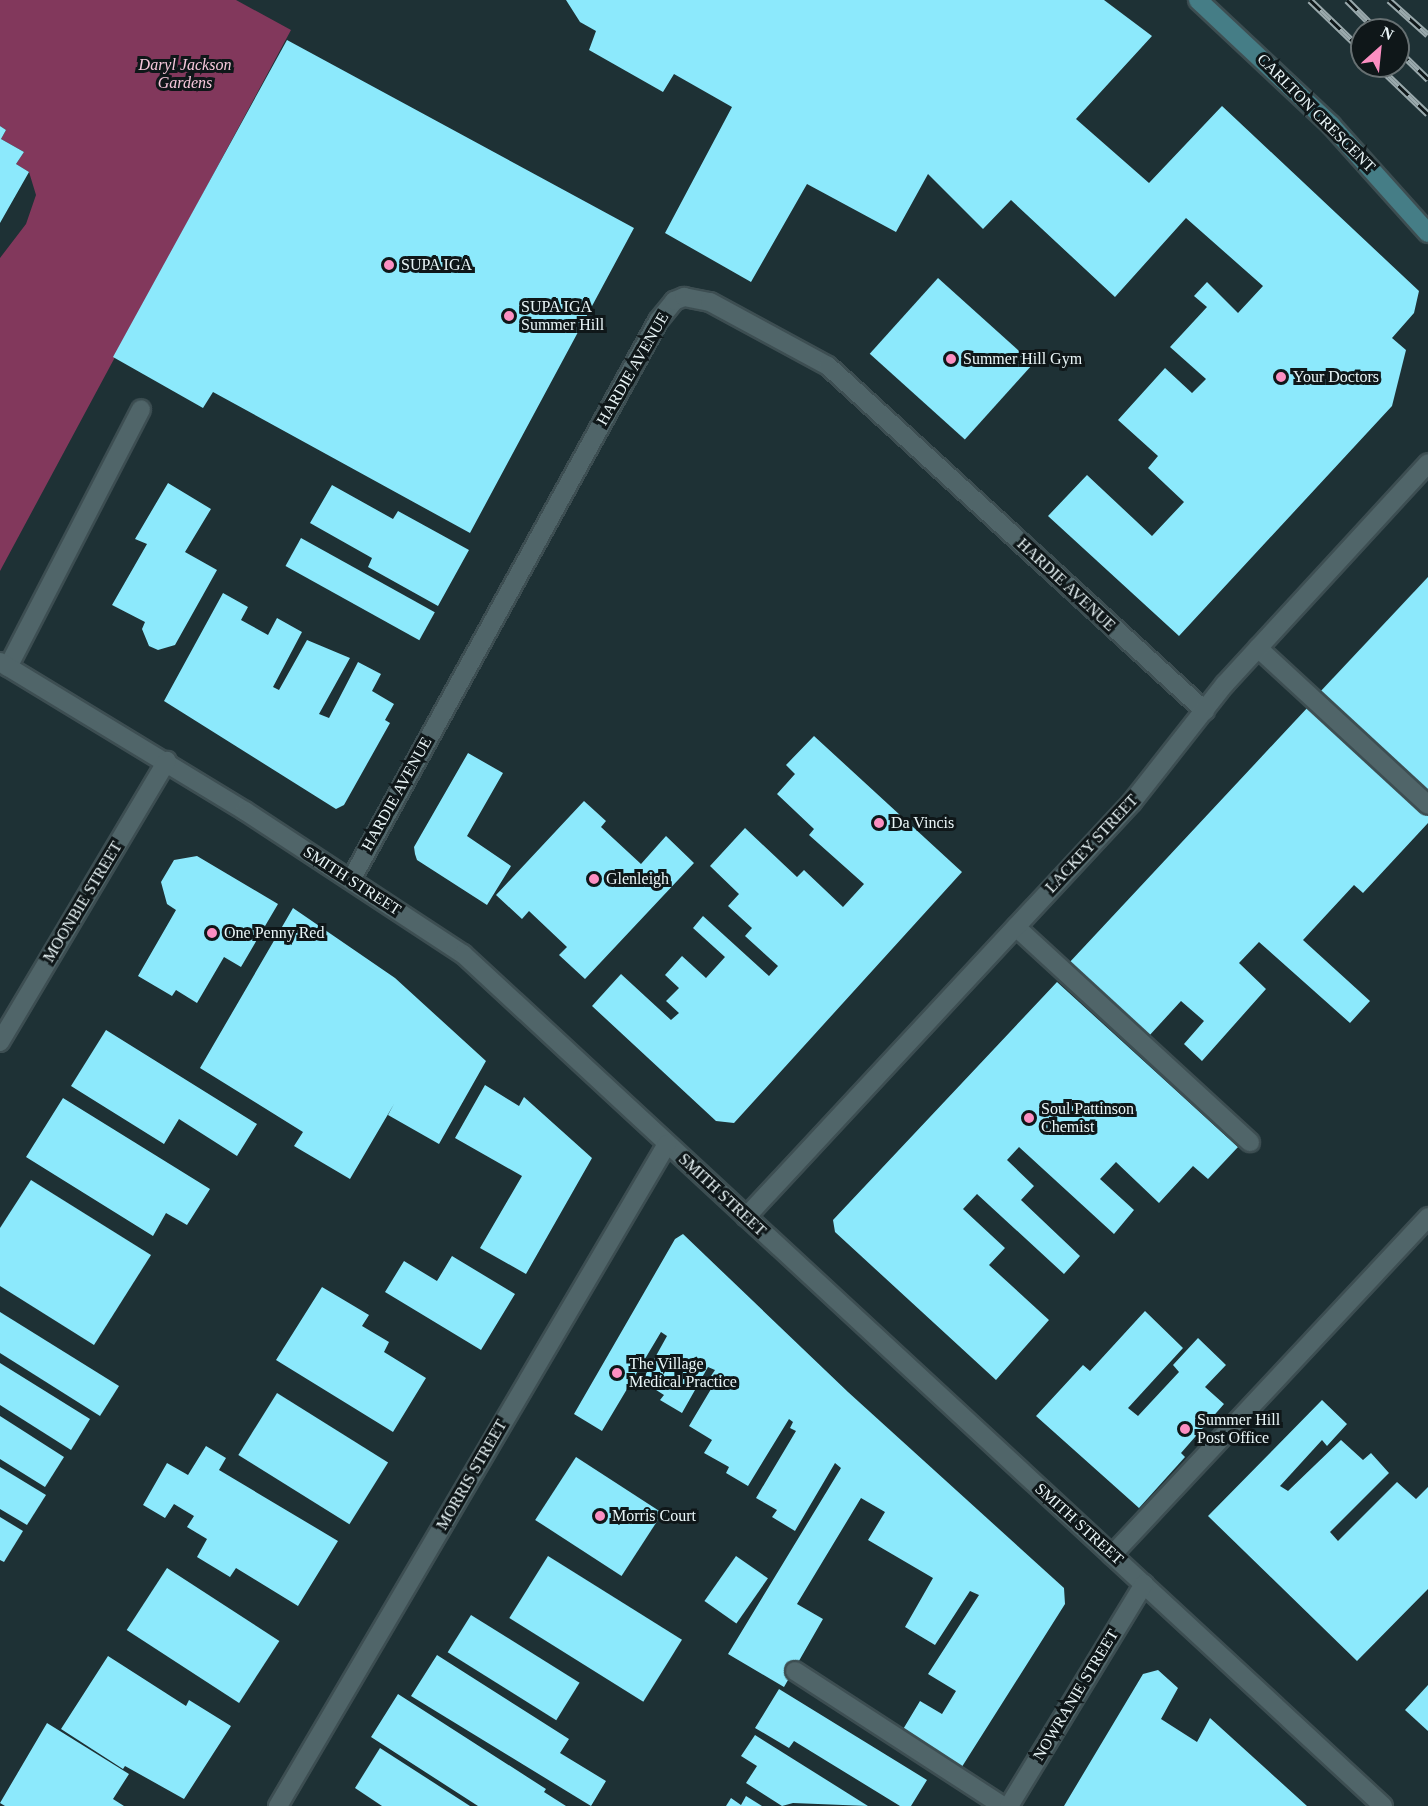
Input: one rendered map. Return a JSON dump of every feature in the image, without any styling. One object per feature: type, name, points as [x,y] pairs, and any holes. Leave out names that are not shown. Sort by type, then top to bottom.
[{"type":"main road","name":"CARLTON CRESCENT","points":[[1198,0],[1331,126],[1428,233]]},
{"type":"street","name":"HARDIE AVENUE","points":[[351,880],[658,321],[674,301],[684,297],[710,302],[828,366],[1205,711]]},
{"type":"street","points":[[4,665],[141,409]]},
{"type":"street","name":"LACKEY STREET","points":[[747,1218],[1132,802],[1258,648],[1428,463]]},
{"type":"street","points":[[1258,648],[1428,805]]},
{"type":"street","name":"SMITH STREET","points":[[4,665],[167,761],[463,954],[1383,1806]]},
{"type":"street","name":"MOONBIE STREET","points":[[0,1042],[167,761]]},
{"type":"street","points":[[1016,927],[1250,1142]]},
{"type":"street","name":"MORRIS STREET","points":[[278,1806],[667,1144]]},
{"type":"street","points":[[1112,1555],[1428,1217]]},
{"type":"street","name":"NOWRANIE STREET","points":[[1009,1806],[1144,1584]]},
{"type":"street","points":[[795,1671],[1004,1806]]},
{"type":"green space","name":"Daryl Jackson Gardens","points":[[0,0],[236,0],[291,30],[0,571],[0,258],[26,224],[36,195],[29,172],[16,164],[24,152],[1,139],[6,130],[0,126]]},
{"type":"building","points":[[566,0],[1104,0],[1152,36],[1076,119],[1149,183],[1222,106],[1419,291],[1414,313],[1392,338],[1406,350],[1392,406],[1179,636],[1048,516],[1087,475],[1152,536],[1184,502],[1148,468],[1158,456],[1118,420],[1165,368],[1192,393],[1206,379],[1170,347],[1207,307],[1194,296],[1207,282],[1238,313],[1263,286],[1186,218],[1115,297],[1011,200],[983,229],[928,174],[896,232],[807,184],[751,282],[665,233],[732,107],[674,74],[663,92],[589,50],[596,31],[580,22]]},
{"type":"building","name":"SUPA IGA","points":[[287,40],[634,228],[470,533],[213,392],[203,408],[113,357]]},
{"type":"building","points":[[0,126],[6,130],[1,139],[24,152],[16,164],[29,172],[0,223]]},
{"type":"building","name":"Summer Hill Gym","points":[[938,278],[1033,364],[965,439],[870,354]]},
{"type":"building","points":[[168,483],[211,509],[185,552],[217,570],[175,645],[158,650],[149,646],[142,629],[145,622],[112,605],[147,544],[135,539]]},
{"type":"building","points":[[332,485],[393,519],[398,511],[469,550],[438,606],[368,567],[372,558],[310,523]]},
{"type":"building","points":[[301,538],[435,612],[419,640],[285,566]]},
{"type":"building","points":[[1428,577],[1428,791],[1319,693]]},
{"type":"building","points":[[223,593],[248,607],[241,620],[268,635],[277,618],[302,632],[273,687],[279,690],[307,640],[350,658],[319,714],[329,718],[358,662],[381,674],[372,691],[394,704],[385,720],[390,723],[344,805],[336,809],[164,701]]},
{"type":"building","points":[[1309,706],[1428,816],[1428,823],[1363,893],[1354,885],[1303,940],[1370,1001],[1350,1023],[1259,942],[1239,963],[1266,989],[1202,1061],[1184,1044],[1204,1021],[1181,1001],[1148,1037],[1068,964]]},
{"type":"building","points":[[814,736],[962,872],[734,1123],[716,1121],[592,1006],[621,974],[671,1020],[679,1013],[666,1001],[679,988],[665,975],[682,956],[706,978],[725,957],[693,928],[703,916],[769,976],[778,966],[745,936],[752,928],[728,906],[739,894],[710,866],[745,828],[797,877],[804,870],[843,907],[864,884],[809,835],[814,829],[777,794],[795,774],[786,765]]},
{"type":"building","points":[[468,753],[503,773],[467,836],[511,866],[487,905],[417,860],[414,847]]},
{"type":"building","name":"Glenleigh","points":[[584,801],[606,821],[601,827],[641,864],[666,836],[694,863],[585,979],[559,955],[567,947],[529,911],[522,919],[496,895]]},
{"type":"building","name":"One Penny Red","points":[[197,856],[278,904],[241,967],[224,957],[197,1003],[176,990],[172,996],[138,976],[176,910],[167,904],[161,882],[174,860]]},
{"type":"building","points":[[293,908],[395,978],[486,1061],[439,1144],[388,1115],[394,1104],[350,1179],[294,1146],[303,1132],[200,1068]]},
{"type":"building","points":[[1057,982],[1238,1147],[1208,1179],[1193,1166],[1159,1203],[1116,1162],[1100,1179],[1134,1210],[1114,1234],[1019,1147],[1007,1160],[1034,1186],[1021,1200],[1080,1256],[1064,1274],[977,1194],[963,1209],[1005,1248],[989,1265],[1049,1320],[996,1380],[835,1232],[833,1220]]},
{"type":"building","points":[[106,1030],[257,1124],[237,1156],[179,1119],[164,1144],[71,1086]]},
{"type":"building","points":[[485,1085],[519,1106],[524,1097],[592,1158],[526,1274],[480,1248],[522,1176],[455,1138]]},
{"type":"building","points":[[63,1098],[210,1189],[187,1225],[166,1213],[153,1236],[26,1157]]},
{"type":"building","points":[[31,1180],[151,1255],[94,1345],[0,1286],[0,1228]]},
{"type":"building","points":[[683,1234],[848,1392],[1064,1588],[1065,1604],[958,1773],[902,1731],[920,1701],[942,1714],[956,1691],[928,1674],[979,1595],[970,1591],[935,1645],[905,1627],[933,1578],[868,1540],[885,1512],[861,1498],[797,1604],[823,1619],[784,1687],[728,1654],[841,1468],[835,1463],[795,1531],[772,1517],[777,1510],[756,1498],[796,1431],[790,1428],[793,1422],[789,1419],[748,1486],[726,1473],[729,1467],[704,1453],[712,1440],[689,1426],[717,1379],[711,1376],[715,1370],[708,1367],[682,1413],[660,1400],[664,1395],[642,1381],[667,1336],[661,1332],[602,1431],[574,1414],[675,1239]]},
{"type":"building","points":[[452,1256],[515,1294],[481,1350],[385,1292],[404,1261],[437,1281]]},
{"type":"building","points":[[322,1287],[369,1315],[362,1326],[389,1342],[384,1352],[426,1378],[393,1432],[276,1360]]},
{"type":"building","points":[[1145,1311],[1183,1348],[1128,1408],[1138,1416],[1179,1372],[1173,1365],[1198,1338],[1226,1365],[1205,1387],[1224,1404],[1181,1453],[1185,1457],[1139,1508],[1036,1416],[1083,1365],[1090,1371]]},
{"type":"building","points":[[0,1312],[119,1386],[100,1416],[0,1353]]},
{"type":"building","points":[[0,1363],[90,1419],[71,1450],[0,1405]]},
{"type":"building","points":[[277,1393],[388,1462],[349,1524],[238,1455]]},
{"type":"building","points":[[1322,1400],[1347,1424],[1327,1446],[1322,1440],[1280,1486],[1288,1491],[1341,1440],[1363,1460],[1371,1453],[1389,1473],[1330,1532],[1338,1541],[1397,1482],[1416,1499],[1428,1487],[1428,1589],[1357,1661],[1208,1516]]},
{"type":"building","points":[[0,1416],[64,1457],[45,1487],[0,1459]]},
{"type":"building","points":[[206,1446],[226,1458],[219,1470],[338,1541],[298,1606],[236,1568],[230,1577],[197,1557],[207,1539],[187,1527],[194,1516],[174,1504],[165,1518],[143,1505],[167,1463],[188,1475]]},
{"type":"building","name":"Morris Court","points":[[576,1457],[662,1513],[622,1576],[535,1520]]},
{"type":"building","points":[[0,1467],[46,1495],[27,1525],[0,1509]]},
{"type":"building","points":[[0,1517],[23,1531],[4,1562],[0,1560]]},
{"type":"building","points":[[548,1556],[682,1640],[643,1702],[509,1618]]},
{"type":"building","points":[[736,1556],[768,1578],[736,1623],[704,1601]]},
{"type":"building","points":[[167,1568],[279,1641],[239,1703],[127,1630]]},
{"type":"building","points":[[471,1615],[580,1683],[556,1720],[448,1652]]},
{"type":"building","points":[[437,1655],[569,1739],[560,1753],[606,1781],[591,1806],[411,1696]]},
{"type":"building","points":[[108,1656],[186,1706],[189,1700],[231,1726],[184,1799],[125,1766],[123,1769],[61,1729]]},
{"type":"building","points":[[1158,1670],[1178,1688],[1161,1719],[1197,1742],[1210,1718],[1307,1806],[1064,1806],[1143,1674]]},
{"type":"building","points":[[1428,1685],[1428,1731],[1405,1710]]},
{"type":"building","points":[[779,1689],[927,1780],[911,1806],[900,1806],[794,1741],[789,1748],[755,1728]]},
{"type":"building","points":[[398,1694],[546,1789],[544,1792],[566,1806],[478,1806],[371,1737]]},
{"type":"building","points":[[47,1723],[129,1774],[113,1799],[124,1806],[5,1806],[0,1803]]},
{"type":"building","points":[[755,1735],[868,1806],[793,1803],[782,1806],[746,1783],[757,1766],[741,1756]]},
{"type":"building","points":[[380,1748],[470,1806],[382,1806],[355,1788]]},
{"type":"building","points":[[746,1796],[762,1806],[726,1806],[731,1798],[741,1805]]},
{"type":"railway","points":[[1310,0],[1350,38]]},
{"type":"railway","points":[[1347,0],[1365,18]]},
{"type":"railway","points":[[1389,0],[1428,35]]},
{"type":"railway","points":[[1410,62],[1428,79]]},
{"type":"railway","points":[[1390,78],[1428,114]]},
{"type":"place","name":"SUPA IGA","points":[[389,265]]},
{"type":"place","name":"SUPA IGA Summer Hill","points":[[509,316]]},
{"type":"place","name":"Summer Hill Gym","points":[[951,359]]},
{"type":"place","name":"Your Doctors","points":[[1281,377]]},
{"type":"place","name":"Da Vincis","points":[[879,823]]},
{"type":"place","name":"Glenleigh","points":[[594,879]]},
{"type":"place","name":"One Penny Red","points":[[212,933]]},
{"type":"place","name":"Soul Pattinson Chemist","points":[[1029,1118]]},
{"type":"place","name":"The Village Medical Practice","points":[[617,1373]]},
{"type":"place","name":"Summer Hill Post Office","points":[[1185,1429]]},
{"type":"place","name":"Morris Court","points":[[600,1516]]}]
